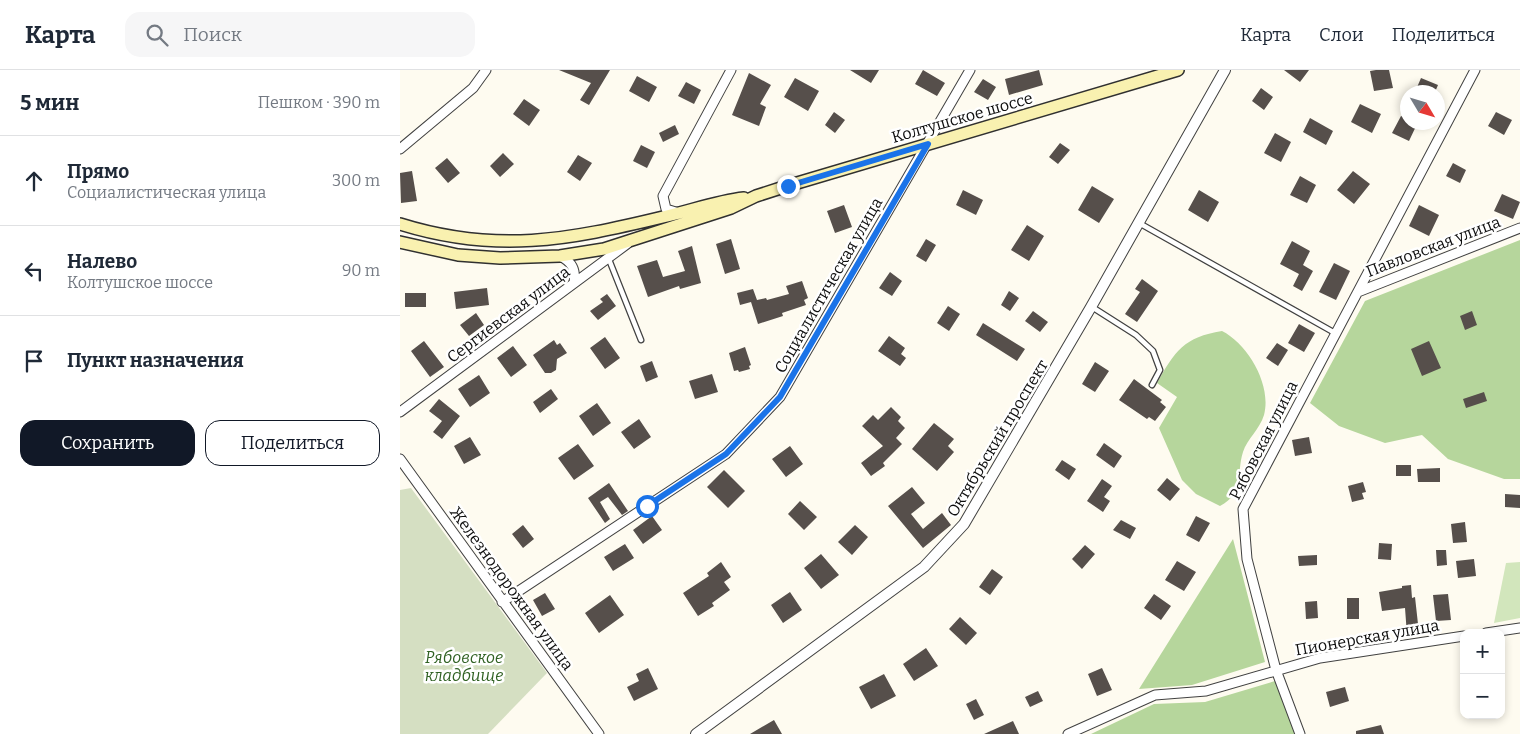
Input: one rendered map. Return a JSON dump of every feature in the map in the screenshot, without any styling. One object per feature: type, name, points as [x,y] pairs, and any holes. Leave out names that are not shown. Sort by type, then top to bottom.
[{"type":"main road","name":"Колтушское шоссе","points":[[400,242],[466,256],[500,258],[560,256],[604,249],[731,208],[756,196],[1178,70]]},
{"type":"main road","name":"Колтушское шоссе","points":[[400,224],[461,239],[501,242],[559,239],[601,232],[730,199],[756,196]]},
{"type":"street","points":[[400,148],[473,88],[486,70]]},
{"type":"street","points":[[679,213],[672,213],[666,209],[662,196],[731,70]]},
{"type":"street","name":"Социалистическая улица","points":[[502,602],[726,454],[780,397],[970,70]]},
{"type":"street","name":"Октябрьский проспект","points":[[696,734],[924,567],[945,548],[981,499],[1092,307],[1225,70]]},
{"type":"street","name":"Рябовская улица","points":[[1300,734],[1276,670],[1247,558],[1243,509],[1475,70]]},
{"type":"street","name":"Павловская улица","points":[[1358,292],[1520,228]]},
{"type":"street","name":"Сергиевская улица","points":[[400,412],[633,239]]},
{"type":"street","points":[[560,256],[573,266],[575,274],[574,283]]},
{"type":"street","name":"Железнодорожная улица","points":[[400,459],[599,734]]},
{"type":"street","points":[[1505,630],[1520,628]]},
{"type":"street","name":"Пионерская улица","points":[[1276,670],[1320,658],[1460,637]]},
{"type":"street","points":[[1068,734],[1155,695],[1206,691],[1276,670]]},
{"type":"lane","points":[[1139,223],[1335,333]]},
{"type":"lane","points":[[608,257],[642,340]]},
{"type":"lane","points":[[1092,307],[1136,335],[1153,351],[1160,370],[1152,385]]},
{"type":"green space","points":[[1520,240],[1520,479],[1504,479],[1448,459],[1422,435],[1385,443],[1339,426],[1310,403],[1365,301]]},
{"type":"green space","points":[[1222,331],[1241,345],[1249,355],[1261,379],[1266,403],[1262,420],[1243,452],[1236,489],[1228,501],[1220,506],[1196,494],[1182,480],[1159,428],[1177,397],[1157,383],[1169,362],[1182,347],[1198,337]]},
{"type":"green space","name":"Рябовское кладбище","points":[[411,488],[547,673],[488,734],[400,734],[400,490]]},
{"type":"green space","points":[[1233,539],[1265,662],[1192,685],[1139,689]]},
{"type":"green space","points":[[1520,562],[1520,618],[1494,623],[1506,563]]},
{"type":"green space","points":[[1275,681],[1295,734],[1091,734],[1154,704],[1205,702]]},
{"type":"building","points":[[559,70],[610,70],[589,105],[580,100],[591,83]]},
{"type":"building","points":[[850,70],[879,70],[871,83]]},
{"type":"building","points":[[923,70],[945,83],[937,96],[915,84]]},
{"type":"building","points":[[1039,70],[1043,85],[1009,95],[1005,79]]},
{"type":"building","points":[[1284,70],[1309,70],[1300,82]]},
{"type":"building","points":[[1389,70],[1393,88],[1374,91],[1370,71]]},
{"type":"building","points":[[749,73],[771,85],[760,104],[766,107],[759,126],[732,115]]},
{"type":"building","points":[[637,76],[657,87],[649,102],[629,91]]},
{"type":"building","points":[[795,78],[819,91],[808,111],[784,97]]},
{"type":"building","points":[[1421,78],[1438,85],[1418,85]]},
{"type":"building","points":[[983,79],[996,87],[988,100],[974,92]]},
{"type":"building","points":[[686,82],[701,90],[694,104],[678,96]]},
{"type":"building","points":[[1261,88],[1273,97],[1264,110],[1252,101]]},
{"type":"building","points":[[524,99],[540,110],[529,126],[513,114]]},
{"type":"building","points":[[1360,104],[1381,114],[1372,133],[1351,122]]},
{"type":"building","points":[[834,112],[845,120],[835,133],[825,125]]},
{"type":"building","points":[[1496,112],[1512,120],[1504,135],[1488,126]]},
{"type":"building","points":[[1310,118],[1333,131],[1326,145],[1303,132]]},
{"type":"building","points":[[1400,118],[1400,130],[1414,130],[1409,141],[1392,133]]},
{"type":"building","points":[[675,125],[679,134],[663,142],[659,133]]},
{"type":"building","points":[[1275,133],[1291,142],[1281,162],[1264,153]]},
{"type":"building","points":[[1060,143],[1070,150],[1058,164],[1049,157]]},
{"type":"building","points":[[641,145],[655,152],[647,168],[633,161]]},
{"type":"building","points":[[503,153],[514,164],[500,177],[490,166]]},
{"type":"building","points":[[578,155],[592,163],[580,181],[567,172]]},
{"type":"building","points":[[447,158],[460,173],[448,183],[435,168]]},
{"type":"building","points":[[1453,163],[1466,170],[1460,183],[1446,176]]},
{"type":"building","points":[[412,171],[417,201],[401,203],[400,173]]},
{"type":"building","points":[[1353,171],[1370,184],[1354,204],[1337,190]]},
{"type":"building","points":[[1300,176],[1316,185],[1307,203],[1290,195]]},
{"type":"building","points":[[1092,186],[1114,199],[1099,223],[1078,210]]},
{"type":"building","points":[[963,190],[983,200],[976,215],[956,205]]},
{"type":"building","points":[[1199,190],[1219,202],[1208,222],[1188,210]]},
{"type":"building","points":[[1502,194],[1520,202],[1513,219],[1494,211]]},
{"type":"building","points":[[844,205],[852,227],[835,233],[827,211]]},
{"type":"building","points":[[1419,205],[1439,215],[1429,236],[1409,226]]},
{"type":"building","points":[[1027,225],[1044,236],[1029,261],[1011,250]]},
{"type":"building","points":[[731,239],[740,269],[725,274],[716,244]]},
{"type":"building","points":[[926,239],[936,245],[926,262],[916,256]]},
{"type":"building","points":[[1292,241],[1310,251],[1303,265],[1313,271],[1302,291],[1293,286],[1299,274],[1280,264]]},
{"type":"building","points":[[692,246],[701,283],[680,289],[679,286],[648,297],[637,266],[657,260],[663,277],[685,271],[678,251]]},
{"type":"building","points":[[1334,263],[1350,271],[1336,300],[1319,292]]},
{"type":"building","points":[[890,272],[902,281],[892,296],[879,288]]},
{"type":"building","points":[[1142,279],[1158,291],[1137,322],[1125,314],[1140,292],[1135,289]]},
{"type":"building","points":[[802,281],[808,298],[804,300],[806,305],[782,313],[783,316],[758,324],[751,302],[740,305],[737,293],[753,289],[757,300],[766,298],[767,300],[789,294],[786,286]]},
{"type":"building","points":[[487,288],[489,305],[456,309],[454,292]]},
{"type":"building","points":[[1009,291],[1019,298],[1010,311],[1001,305]]},
{"type":"building","points":[[405,293],[426,293],[426,307],[405,307]]},
{"type":"building","points":[[607,294],[616,306],[598,320],[590,311],[603,302],[600,299]]},
{"type":"building","points":[[948,306],[960,314],[949,331],[937,323]]},
{"type":"building","points":[[1033,311],[1048,322],[1040,332],[1025,321]]},
{"type":"building","points":[[1472,311],[1477,325],[1465,330],[1460,316]]},
{"type":"building","points":[[476,313],[484,325],[469,336],[460,325]]},
{"type":"building","points":[[983,323],[1025,349],[1017,361],[976,335]]},
{"type":"building","points":[[1299,324],[1315,333],[1304,352],[1288,343]]},
{"type":"building","points":[[889,336],[905,348],[901,354],[906,358],[900,366],[878,351]]},
{"type":"building","points":[[605,337],[620,358],[605,369],[590,348]]},
{"type":"building","points":[[554,340],[557,345],[560,343],[567,353],[557,359],[556,370],[551,373],[545,373],[533,355]]},
{"type":"building","points":[[424,341],[444,367],[430,377],[411,351]]},
{"type":"building","points":[[1429,341],[1441,368],[1422,376],[1411,349]]},
{"type":"building","points":[[1277,343],[1288,350],[1278,366],[1266,358]]},
{"type":"building","points":[[513,346],[527,365],[511,377],[497,358]]},
{"type":"building","points":[[745,347],[751,365],[749,366],[750,369],[739,372],[738,370],[734,371],[729,353]]},
{"type":"building","points":[[652,361],[658,377],[646,382],[640,366]]},
{"type":"building","points":[[1095,362],[1109,371],[1095,392],[1082,384]]},
{"type":"building","points":[[712,374],[718,392],[695,399],[689,381]]},
{"type":"building","points":[[479,375],[490,393],[470,407],[458,389]]},
{"type":"building","points":[[1134,379],[1162,400],[1160,402],[1166,407],[1155,421],[1149,417],[1147,419],[1119,400]]},
{"type":"building","points":[[551,389],[558,399],[540,413],[533,402]]},
{"type":"building","points":[[1484,392],[1487,401],[1466,408],[1463,399]]},
{"type":"building","points":[[439,399],[460,416],[442,439],[433,432],[442,421],[429,411]]},
{"type":"building","points":[[597,403],[611,423],[593,436],[579,416]]},
{"type":"building","points":[[891,407],[901,417],[898,421],[905,428],[896,438],[902,444],[883,463],[885,466],[871,476],[861,463],[883,446],[862,426],[873,415],[878,420]]},
{"type":"building","points":[[639,419],[651,437],[634,449],[621,432]]},
{"type":"building","points":[[934,423],[954,439],[948,446],[954,452],[937,471],[912,449]]},
{"type":"building","points":[[470,437],[481,455],[464,464],[454,446]]},
{"type":"building","points":[[1309,437],[1312,453],[1295,456],[1292,440]]},
{"type":"building","points":[[1104,443],[1122,456],[1114,468],[1096,455]]},
{"type":"building","points":[[578,444],[594,466],[574,480],[558,458]]},
{"type":"building","points":[[790,446],[803,464],[786,477],[772,459]]},
{"type":"building","points":[[1062,460],[1076,469],[1069,480],[1055,470]]},
{"type":"building","points":[[1396,465],[1411,465],[1411,476],[1396,476]]},
{"type":"building","points":[[1440,468],[1440,482],[1418,482],[1417,469]]},
{"type":"building","points":[[724,470],[745,491],[728,508],[707,487]]},
{"type":"building","points":[[1167,478],[1180,489],[1170,501],[1157,490]]},
{"type":"building","points":[[1102,479],[1112,486],[1104,497],[1110,501],[1103,512],[1087,501]]},
{"type":"building","points":[[1363,482],[1366,492],[1362,493],[1364,499],[1352,502],[1348,486]]},
{"type":"building","points":[[609,483],[628,511],[622,515],[608,497],[600,502],[610,519],[605,523],[588,498]]},
{"type":"building","points":[[912,487],[925,503],[911,514],[923,529],[942,513],[951,525],[923,548],[888,506]]},
{"type":"building","points":[[1505,494],[1520,495],[1520,508],[1505,507]]},
{"type":"building","points":[[800,501],[817,517],[804,530],[788,514]]},
{"type":"building","points":[[652,516],[662,530],[643,544],[633,530]]},
{"type":"building","points":[[1196,516],[1210,523],[1199,542],[1186,535]]},
{"type":"building","points":[[1121,520],[1136,528],[1130,539],[1113,530]]},
{"type":"building","points":[[1465,522],[1467,542],[1453,543],[1451,524]]},
{"type":"building","points":[[523,525],[534,539],[523,548],[512,534]]},
{"type":"building","points":[[855,525],[868,537],[852,555],[838,542]]},
{"type":"building","points":[[1379,543],[1392,544],[1391,560],[1378,559]]},
{"type":"building","points":[[625,544],[634,558],[613,571],[604,557]]},
{"type":"building","points":[[1085,545],[1095,554],[1082,569],[1072,559]]},
{"type":"building","points":[[1436,550],[1446,550],[1447,565],[1437,566]]},
{"type":"building","points":[[821,554],[839,575],[821,589],[804,568]]},
{"type":"building","points":[[1317,555],[1317,565],[1299,566],[1298,556]]},
{"type":"building","points":[[1474,559],[1476,576],[1458,578],[1456,561]]},
{"type":"building","points":[[1177,561],[1196,572],[1184,591],[1165,580]]},
{"type":"building","points":[[721,562],[731,577],[724,582],[730,590],[712,603],[714,606],[698,616],[683,593],[709,576],[707,573]]},
{"type":"building","points":[[992,569],[1003,577],[990,595],[979,587]]},
{"type":"building","points":[[1411,585],[1412,598],[1415,597],[1419,633],[1407,635],[1405,608],[1382,611],[1379,592]]},
{"type":"building","points":[[790,592],[802,610],[783,623],[771,605]]},
{"type":"building","points":[[545,593],[555,609],[542,616],[533,600]]},
{"type":"building","points":[[1154,594],[1171,606],[1161,620],[1144,608]]},
{"type":"building","points":[[1448,594],[1451,620],[1436,621],[1433,595]]},
{"type":"building","points":[[610,595],[624,615],[599,633],[585,613]]},
{"type":"building","points":[[1347,598],[1359,598],[1359,619],[1347,619]]},
{"type":"building","points":[[1317,601],[1318,618],[1306,619],[1305,602]]},
{"type":"building","points":[[960,617],[977,633],[966,645],[949,629]]},
{"type":"building","points":[[926,648],[938,666],[914,681],[903,664]]},
{"type":"building","points":[[648,668],[658,689],[634,701],[627,687],[639,681],[636,674]]},
{"type":"building","points":[[1102,668],[1112,690],[1097,696],[1088,674]]},
{"type":"building","points":[[884,674],[896,696],[871,709],[859,687]]},
{"type":"building","points":[[1345,687],[1349,701],[1330,707],[1326,692]]},
{"type":"building","points":[[1038,691],[1043,701],[1030,707],[1025,697]]},
{"type":"building","points":[[976,699],[984,715],[974,720],[966,704]]},
{"type":"building","points":[[774,720],[782,734],[750,734]]},
{"type":"building","points":[[1013,721],[1019,734],[984,734]]},
{"type":"building","points":[[1381,725],[1384,734],[1356,734],[1356,731]]},
{"type":"route","points":[[647,506],[726,454],[780,397],[928,144],[788,186]]}]
